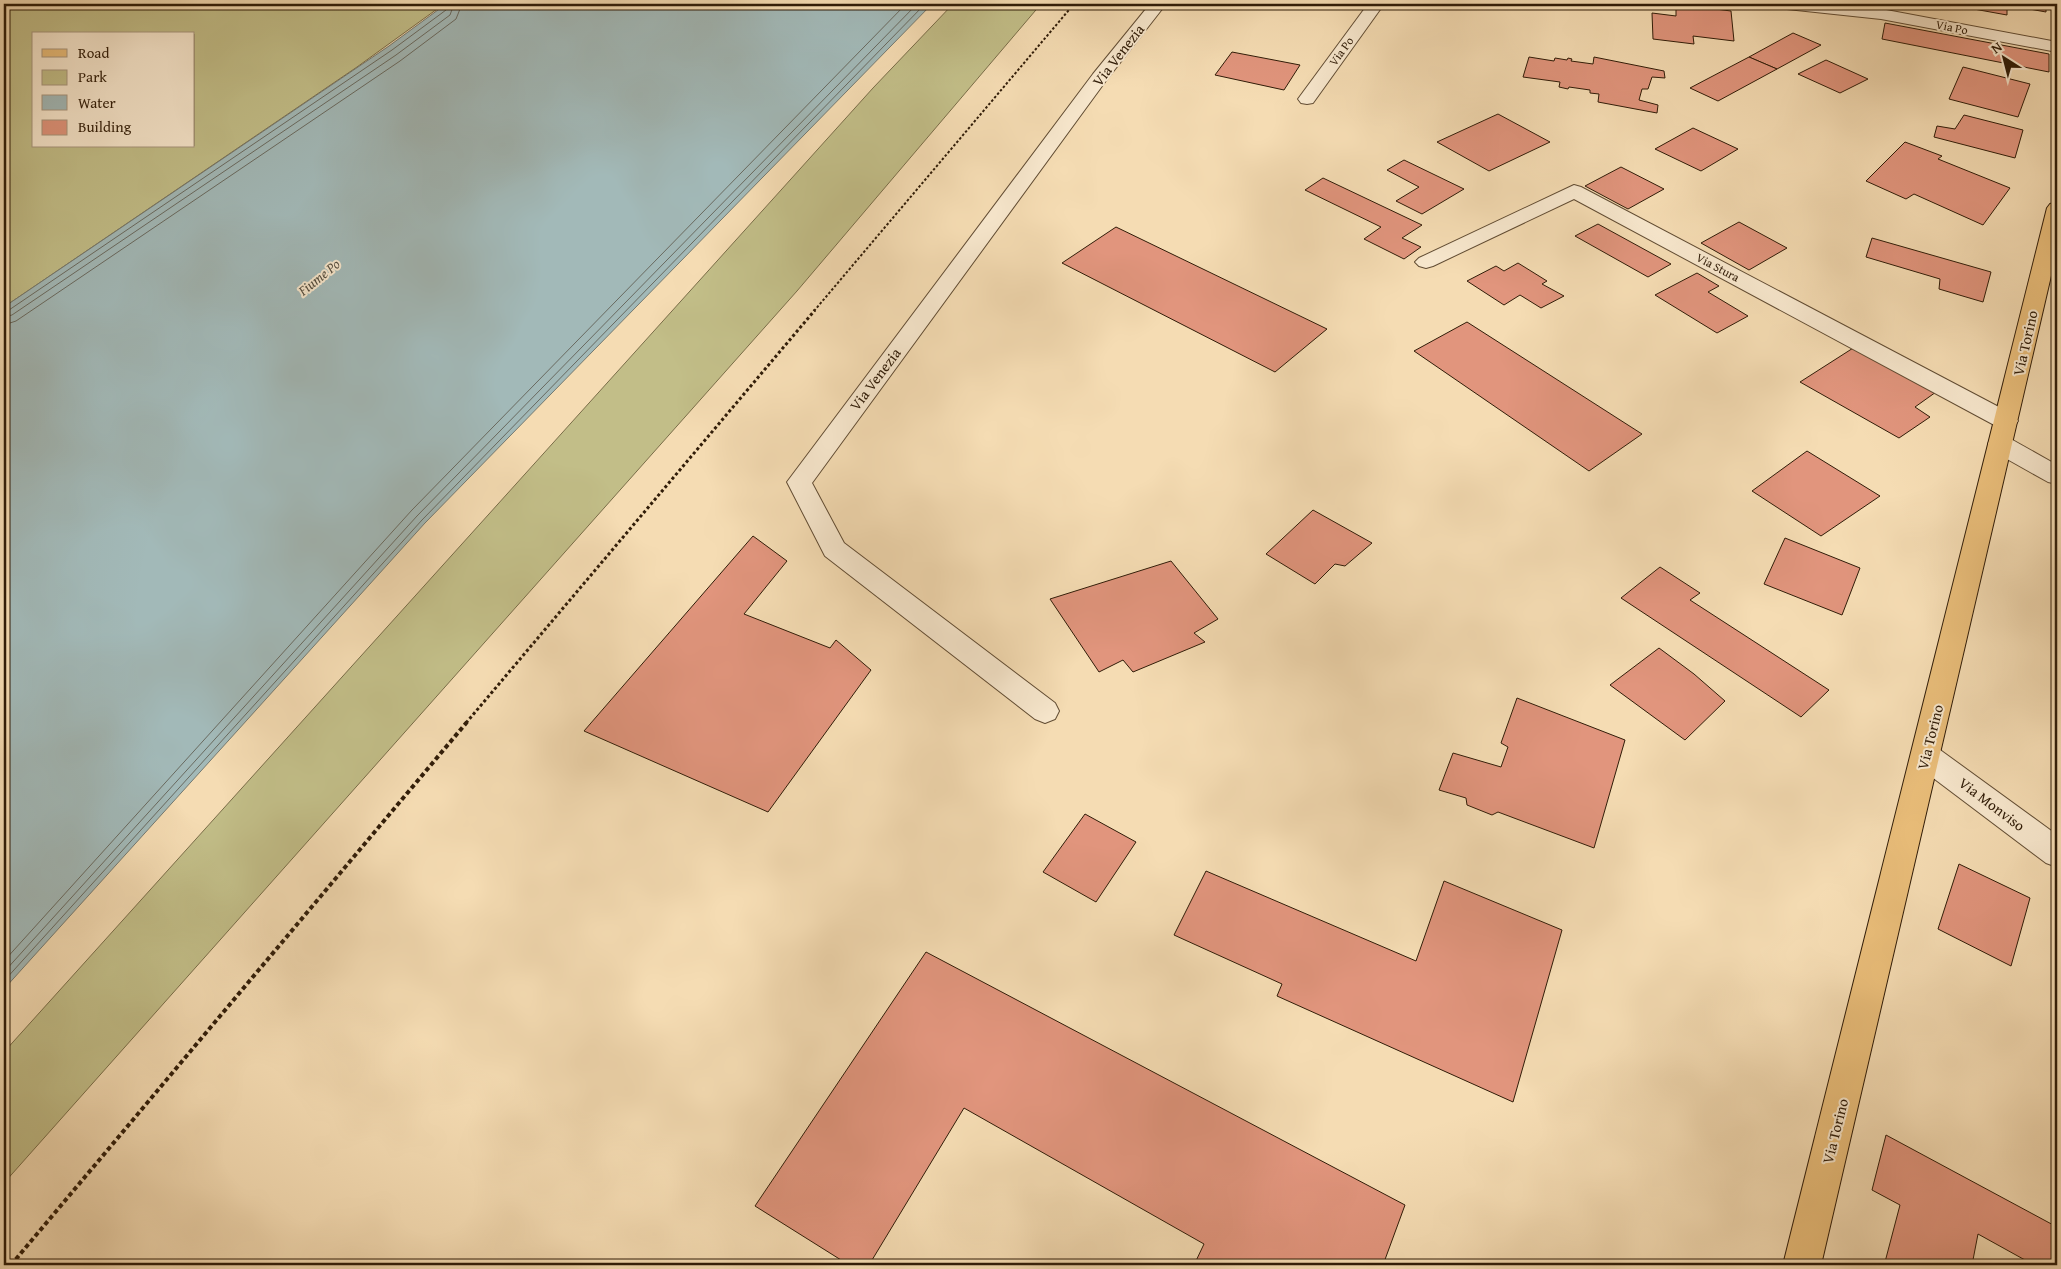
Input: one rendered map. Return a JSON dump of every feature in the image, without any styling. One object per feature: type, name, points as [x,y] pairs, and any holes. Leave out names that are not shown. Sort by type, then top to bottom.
[{"type":"main road","name":"Via Torino","points":[[1802,1265],[2057,208]]},
{"type":"street","name":"Via Venezia","points":[[1045,711],[834,549],[799,482],[1099,78],[1158,4]]},
{"type":"street","name":"Via Po","points":[[1307,98],[1376,4]]},
{"type":"street","name":"Via Po","points":[[1787,4],[1881,14],[2057,47]]},
{"type":"street","name":"Via Stura","points":[[1426,262],[1574,191],[2003,432]]},
{"type":"street","points":[[2003,432],[2057,476]]},
{"type":"street","name":"Via Monviso","points":[[1926,756],[2057,853]]},
{"type":"path","points":[[10,1265],[1074,4]]},
{"type":"green space","points":[[4,4],[444,4],[357,67],[4,307]]},
{"type":"green space","points":[[953,4],[1041,4],[797,291],[4,1183],[4,1052],[873,88]]},
{"type":"water","name":"Fiume Po","points":[[446,4],[932,4],[425,523],[4,989],[4,307],[389,46]]},
{"type":"building","points":[[1676,4],[1731,11],[1734,41],[1693,36],[1694,44],[1653,39],[1652,13],[1676,16]]},
{"type":"building","points":[[1865,4],[1890,4],[1889,9]]},
{"type":"building","points":[[1946,4],[2046,4],[2046,12],[2007,5],[2007,15]]},
{"type":"building","points":[[1885,23],[2049,54],[2049,72],[1882,39]]},
{"type":"building","points":[[1793,33],[1821,45],[1777,69],[1749,57]]},
{"type":"building","points":[[1232,52],[1300,65],[1284,90],[1215,75]]},
{"type":"building","points":[[1529,57],[1554,61],[1555,58],[1567,60],[1568,58],[1572,59],[1571,61],[1593,64],[1594,57],[1664,71],[1665,78],[1652,77],[1648,89],[1642,89],[1639,100],[1658,105],[1657,113],[1598,102],[1599,94],[1590,93],[1590,90],[1569,87],[1568,89],[1559,87],[1560,82],[1523,77]]},
{"type":"building","points":[[1749,57],[1777,69],[1718,101],[1690,88]]},
{"type":"building","points":[[1826,60],[1868,79],[1840,93],[1798,74]]},
{"type":"building","points":[[1963,67],[2030,84],[2018,117],[1949,99]]},
{"type":"building","points":[[1498,114],[1550,142],[1489,171],[1437,142]]},
{"type":"building","points":[[1964,115],[2023,130],[2015,158],[1934,137],[1937,126],[1955,129]]},
{"type":"building","points":[[1693,128],[1738,149],[1701,171],[1655,149]]},
{"type":"building","points":[[1905,142],[1942,156],[1938,159],[2010,188],[1983,225],[1914,194],[1906,199],[1866,181]]},
{"type":"building","points":[[1404,160],[1464,189],[1422,214],[1396,201],[1419,187],[1387,170]]},
{"type":"building","points":[[1621,167],[1664,189],[1628,209],[1585,186]]},
{"type":"building","points":[[1323,178],[1422,225],[1402,238],[1421,247],[1404,259],[1364,239],[1381,227],[1305,190]]},
{"type":"building","points":[[1739,222],[1787,248],[1749,270],[1701,243]]},
{"type":"building","points":[[1598,224],[1671,264],[1648,277],[1575,236]]},
{"type":"building","points":[[1116,227],[1327,329],[1275,372],[1062,263]]},
{"type":"building","points":[[1872,238],[1991,272],[1983,302],[1939,289],[1940,279],[1866,257]]},
{"type":"building","points":[[1518,263],[1547,281],[1542,284],[1564,296],[1541,308],[1520,295],[1504,305],[1467,281],[1496,266],[1504,271]]},
{"type":"building","points":[[1697,273],[1719,286],[1708,292],[1748,316],[1717,333],[1655,295]]},
{"type":"building","points":[[1467,322],[1642,434],[1589,471],[1414,351]]},
{"type":"building","points":[[1861,343],[1936,392],[1915,407],[1930,417],[1899,438],[1800,382]]},
{"type":"building","points":[[1807,451],[1880,496],[1821,536],[1752,491]]},
{"type":"building","points":[[1313,510],[1372,543],[1345,566],[1335,564],[1315,584],[1266,554]]},
{"type":"building","points":[[753,536],[787,561],[744,614],[830,648],[836,640],[871,670],[768,812],[584,731]]},
{"type":"building","points":[[1785,538],[1860,568],[1842,615],[1764,584]]},
{"type":"building","points":[[1171,561],[1218,619],[1194,633],[1205,642],[1133,672],[1123,660],[1099,672],[1050,599]]},
{"type":"building","points":[[1660,567],[1700,593],[1690,600],[1829,690],[1801,717],[1621,598]]},
{"type":"building","points":[[1659,648],[1694,674],[1725,701],[1685,740],[1610,685]]},
{"type":"building","points":[[1517,698],[1625,740],[1594,848],[1498,812],[1492,815],[1467,805],[1466,798],[1439,790],[1453,753],[1501,767],[1508,747],[1501,743]]},
{"type":"building","points":[[1085,814],[1136,842],[1096,902],[1043,872]]},
{"type":"building","points":[[1959,864],[2030,898],[2011,966],[1938,929]]},
{"type":"building","points":[[1206,871],[1416,961],[1444,881],[1562,930],[1513,1102],[1277,996],[1282,984],[1174,935]]},
{"type":"building","points":[[926,952],[1405,1205],[1383,1265],[1194,1265],[1204,1244],[964,1108],[869,1265],[849,1265],[755,1206]]},
{"type":"building","points":[[1886,1135],[2057,1227],[2057,1265],[2034,1265],[1978,1234],[1972,1265],[1891,1265],[1885,1262],[1900,1205],[1872,1190]]}]
